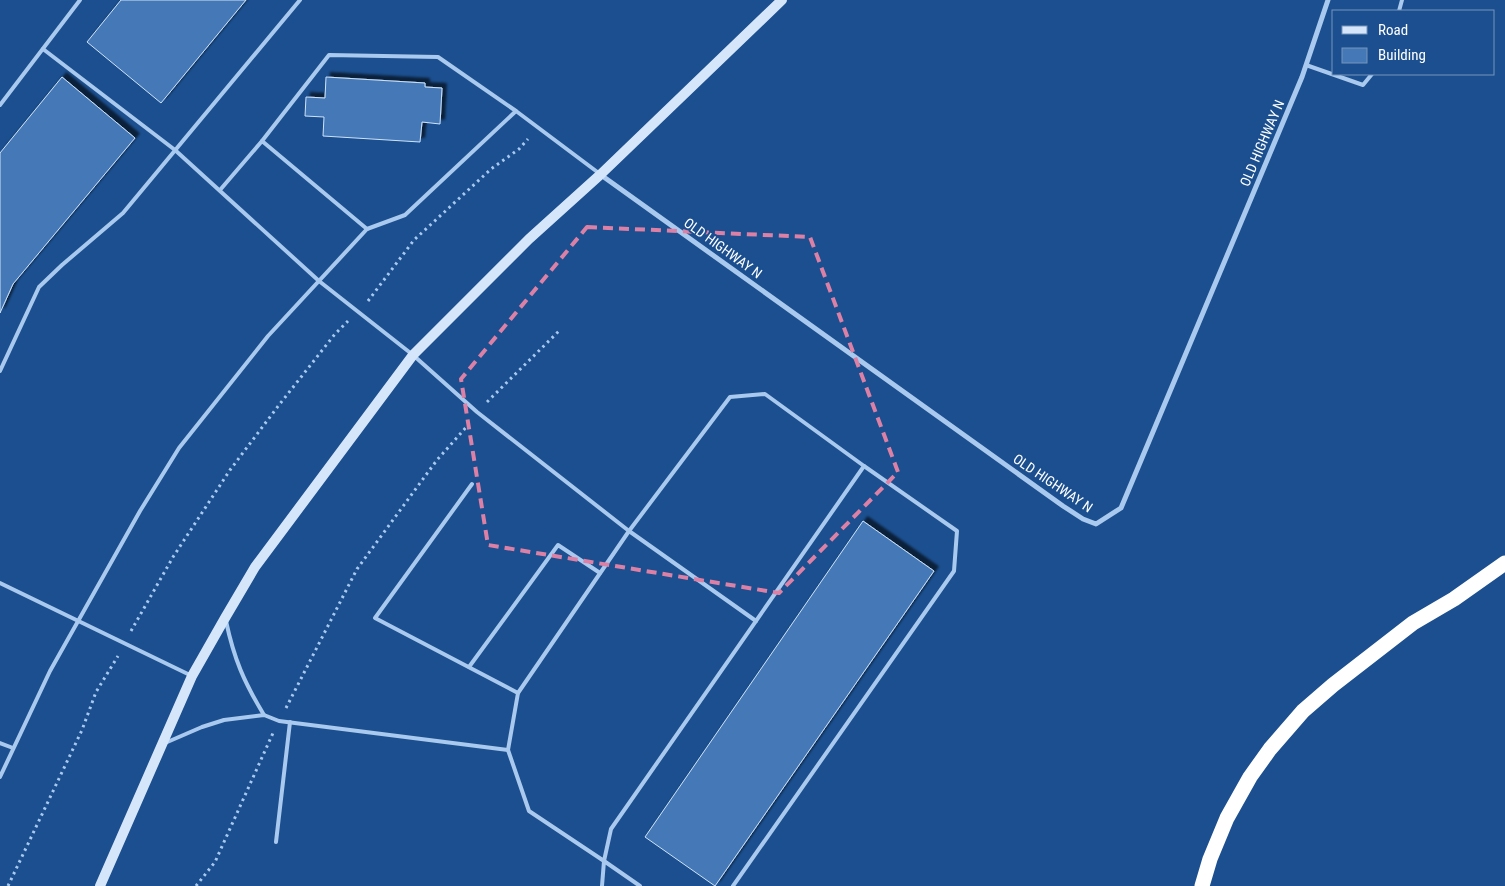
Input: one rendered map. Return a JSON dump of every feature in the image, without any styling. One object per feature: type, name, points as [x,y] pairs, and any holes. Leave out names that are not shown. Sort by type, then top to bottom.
[{"type":"highway","points":[[1202,886],[1210,858],[1227,818],[1250,777],[1270,749],[1303,711],[1333,685],[1413,623],[1454,600],[1505,562]]},
{"type":"main road","points":[[100,886],[192,676],[255,567],[413,355],[529,239],[601,174],[782,0]]},
{"type":"street","name":"OLD HIGHWAY N","points":[[601,174],[1063,506],[1083,520],[1096,524],[1121,508],[1306,64],[1328,0]]},
{"type":"lane","points":[[0,104],[80,0]]},
{"type":"lane","points":[[0,371],[39,287],[124,213],[300,0]]},
{"type":"lane","points":[[43,49],[175,150],[320,281],[413,355],[477,412],[629,531],[756,621]]},
{"type":"lane","points":[[220,190],[262,141],[329,55],[438,57],[516,111],[601,174]]},
{"type":"lane","points":[[1306,64],[1332,74]]},
{"type":"lane","points":[[1335,75],[1364,86],[1371,75]]},
{"type":"lane","points":[[0,777],[50,671],[140,511],[179,448],[268,336],[367,229],[405,215],[516,111]]},
{"type":"lane","points":[[262,141],[367,229]]},
{"type":"lane","points":[[640,886],[528,811],[508,750],[518,693],[629,531],[730,396],[765,394],[957,531],[954,571],[733,886]]},
{"type":"lane","points":[[602,886],[604,861],[611,829],[864,466]]},
{"type":"lane","points":[[472,484],[375,618],[518,693]]},
{"type":"lane","points":[[469,668],[558,545],[600,573]]},
{"type":"lane","points":[[0,583],[192,676]]},
{"type":"lane","points":[[225,618],[232,648],[241,674],[264,715]]},
{"type":"lane","points":[[161,744],[224,720],[264,715],[279,721],[508,750]]},
{"type":"lane","points":[[276,842],[290,722]]},
{"type":"lane","points":[[0,743],[13,748]]},
{"type":"path","points":[[8,886],[82,730],[96,692],[173,557],[230,470],[335,334],[372,297],[414,240],[491,169],[519,149],[539,128]]},
{"type":"path","points":[[196,886],[215,862],[279,721],[357,569],[437,460],[463,432],[477,412],[561,329]]},
{"type":"highlighted area","points":[[587,227],[810,237],[898,472],[779,593],[488,545],[461,379]]},
{"type":"building","points":[[121,0],[246,0],[161,103],[87,42]]},
{"type":"building","points":[[62,77],[135,138],[13,284],[0,313],[0,153]]},
{"type":"building","points":[[326,77],[425,83],[425,87],[442,88],[440,124],[422,122],[420,142],[323,136],[324,117],[305,116],[306,97],[325,98]]},
{"type":"building","points":[[863,521],[934,571],[715,886],[645,837]]}]
